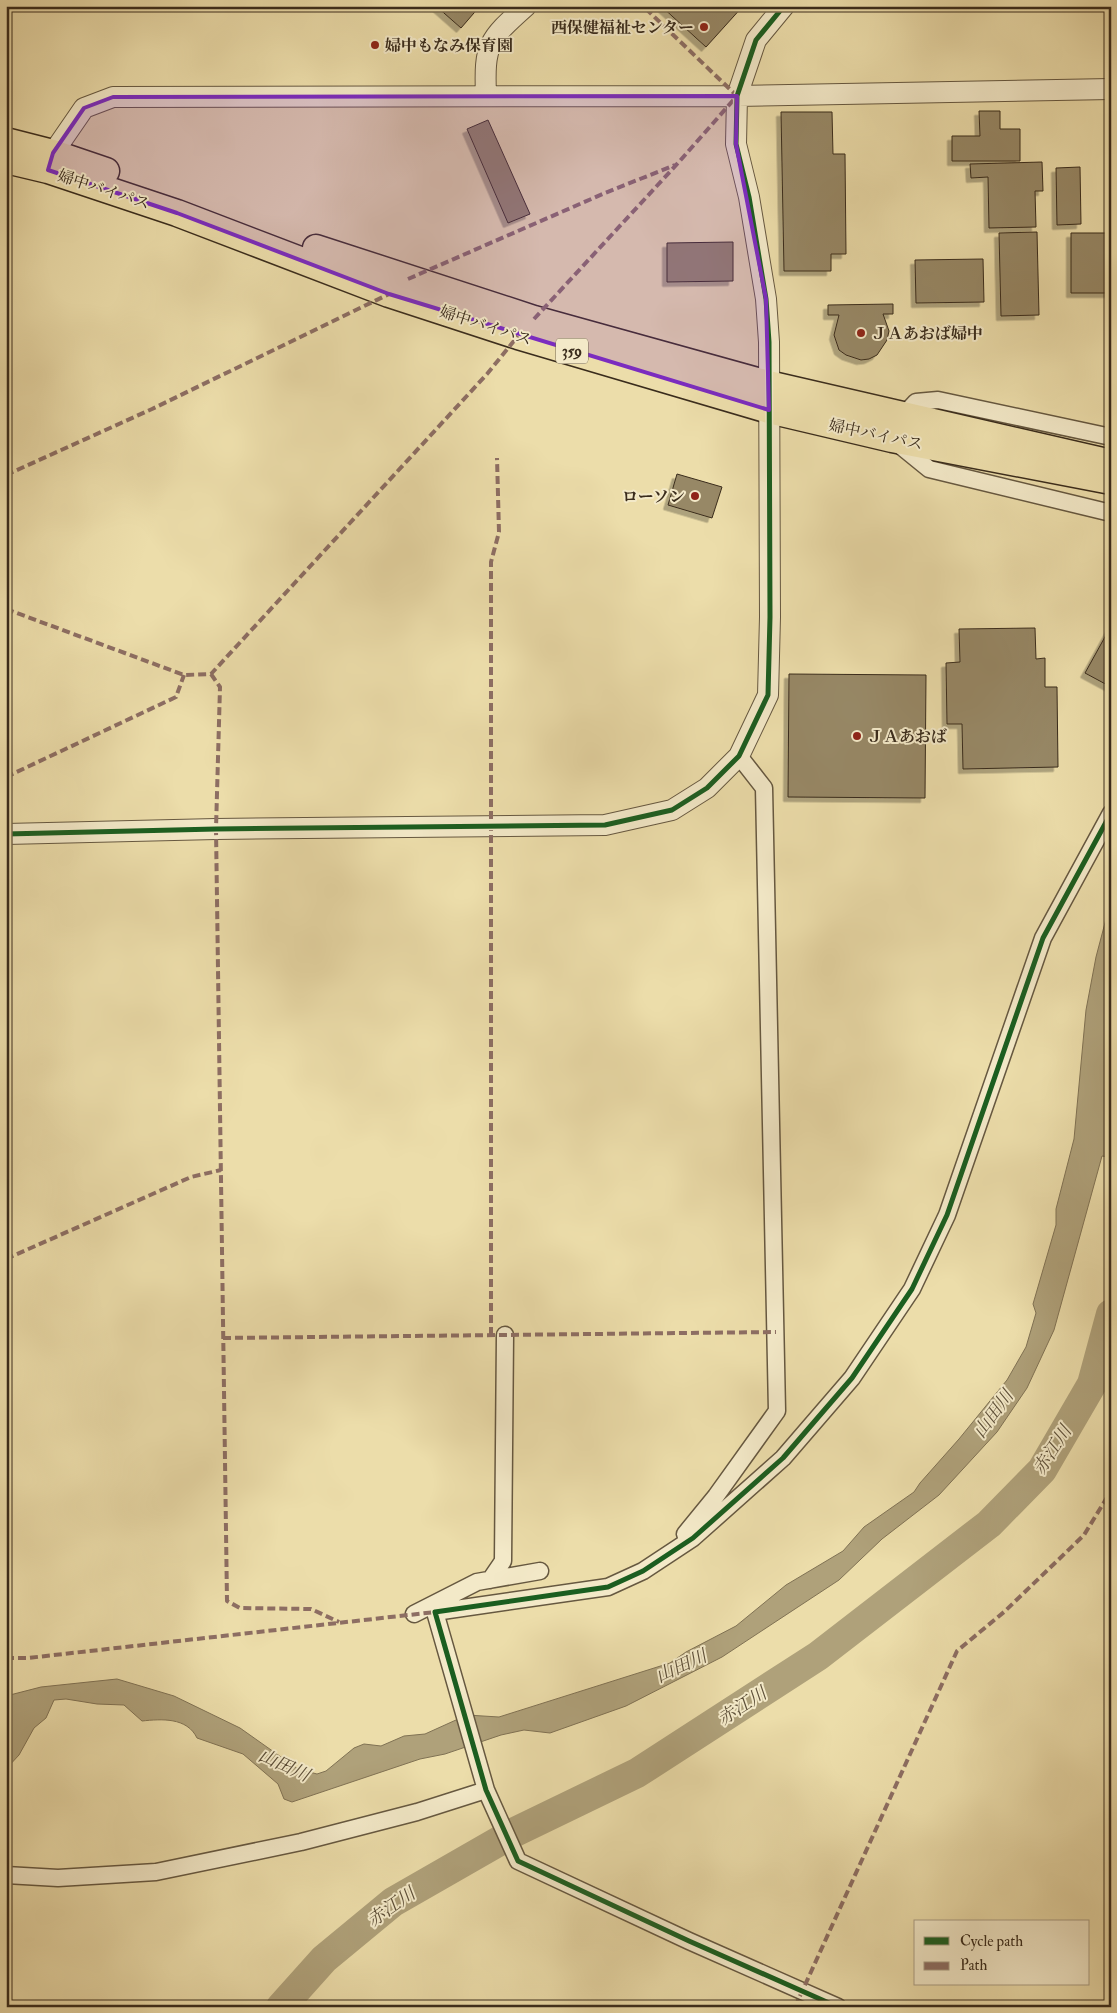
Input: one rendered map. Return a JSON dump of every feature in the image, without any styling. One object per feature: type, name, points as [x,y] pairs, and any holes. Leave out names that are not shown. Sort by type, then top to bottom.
[{"type":"highway","name":"359","points":[[6,141],[50,161]]},
{"type":"highway","name":"359","points":[[6,160],[50,161]]},
{"type":"highway","name":"婦中バイパス","points":[[50,161],[175,194],[302,242],[534,320],[768,384],[1111,463]]},
{"type":"highway","name":"婦中バイパス","points":[[50,161],[177,214],[389,294],[518,336],[768,410],[892,439],[1111,481]]},
{"type":"street","points":[[486,96],[485,64],[490,44],[500,30],[526,6]]},
{"type":"street","points":[[6,834],[216,828],[605,825],[672,810],[707,788],[739,756],[768,695],[770,617],[769,342],[766,299],[749,197],[736,144],[737,96],[756,40],[784,6]]},
{"type":"street","points":[[50,161],[84,108],[113,97],[737,96],[1111,89]]},
{"type":"street","points":[[904,415],[916,402],[938,400],[1111,438]]},
{"type":"street","points":[[892,439],[929,470],[1111,513]]},
{"type":"street","points":[[669,1554],[716,1496],[777,1411],[764,788],[739,756]]},
{"type":"street","points":[[838,2007],[689,1941],[518,1861],[486,1790],[435,1612],[608,1587],[643,1571],[693,1538],[783,1458],[852,1378],[912,1289],[946,1215],[1043,938],[1111,813]]},
{"type":"street","points":[[490,1580],[503,1561],[505,1335]]},
{"type":"street","points":[[414,1614],[477,1582],[540,1571]]},
{"type":"street","points":[[6,1875],[58,1878],[156,1872],[301,1842],[416,1812],[486,1790]]},
{"type":"highlighted area","points":[[737,96],[736,144],[766,299],[769,410],[389,294],[177,213],[48,170],[53,153],[84,108],[113,97]]},
{"type":"water","name":"山田川","points":[[1111,900],[1111,1153],[1109,1157],[1102,1156],[1054,1330],[1027,1388],[997,1432],[939,1495],[882,1539],[839,1580],[722,1657],[626,1706],[550,1733],[524,1730],[501,1735],[445,1754],[420,1759],[292,1802],[284,1799],[278,1784],[243,1754],[197,1738],[193,1731],[180,1723],[165,1720],[142,1721],[124,1705],[97,1704],[66,1699],[54,1700],[46,1718],[34,1728],[19,1755],[6,1769],[6,1736],[11,1722],[6,1716],[6,1696],[41,1687],[117,1679],[174,1696],[240,1728],[298,1769],[317,1774],[326,1771],[354,1748],[364,1744],[381,1746],[404,1736],[425,1734],[467,1715],[499,1717],[670,1663],[686,1652],[736,1626],[786,1585],[843,1551],[864,1527],[914,1492],[1007,1380],[1026,1347],[1036,1313],[1033,1304],[1056,1225],[1056,1209],[1074,1139],[1086,1010],[1096,957]]},
{"type":"building","points":[[436,6],[480,6],[461,28]]},
{"type":"building","name":"西保健福祉センター","points":[[661,6],[743,6],[706,47]]},
{"type":"building","points":[[979,111],[1000,111],[1000,129],[1020,129],[1020,161],[952,161],[952,136],[980,136]]},
{"type":"building","points":[[781,112],[832,112],[833,154],[845,154],[846,254],[831,254],[831,271],[784,271]]},
{"type":"building","points":[[488,120],[530,214],[508,223],[467,129]]},
{"type":"building","points":[[1042,162],[1043,191],[1035,191],[1036,227],[989,228],[988,177],[971,178],[970,164]]},
{"type":"building","points":[[1080,167],[1081,224],[1057,225],[1056,168]]},
{"type":"building","points":[[1037,232],[1039,315],[1001,316],[999,233]]},
{"type":"building","points":[[1071,233],[1111,233],[1111,293],[1071,293]]},
{"type":"building","points":[[733,242],[733,281],[667,282],[667,243]]},
{"type":"building","points":[[983,259],[984,302],[916,303],[915,260]]},
{"type":"building","name":"ＪＡあおば婦中","points":[[893,304],[893,314],[883,314],[889,331],[887,340],[877,355],[861,360],[846,355],[839,350],[834,335],[839,315],[828,315],[828,305]]},
{"type":"building","name":"ローソン","points":[[677,474],[722,487],[712,518],[668,505]]},
{"type":"building","points":[[1111,626],[1111,687],[1085,673]]},
{"type":"building","points":[[1035,628],[1036,659],[1045,658],[1045,687],[1057,687],[1058,767],[963,769],[962,724],[947,724],[946,663],[960,662],[959,629]]},
{"type":"building","name":"ＪＡあおば","points":[[789,674],[926,675],[925,798],[788,797]]},
{"type":"waterway","name":"赤江川","points":[[281,2007],[324,1959],[393,1902],[515,1832],[637,1773],[818,1656],[989,1524],[1042,1470],[1092,1384],[1111,1314]]},
{"type":"marked path","points":[[534,319],[737,96],[643,6]]},
{"type":"marked path","points":[[408,279],[605,193],[675,165]]},
{"type":"marked path","points":[[6,475],[152,409],[389,294]]},
{"type":"marked path","points":[[6,609],[184,675],[211,674],[487,374],[518,336]]},
{"type":"marked path","points":[[491,1335],[491,562],[499,532],[497,458]]},
{"type":"marked path","points":[[211,674],[220,687],[216,829],[227,1601],[240,1608],[311,1609],[339,1622]]},
{"type":"marked path","points":[[6,777],[176,697],[184,675]]},
{"type":"marked path","points":[[6,1259],[191,1177],[221,1170]]},
{"type":"marked path","points":[[223,1338],[776,1332]]},
{"type":"marked path","points":[[795,2007],[957,1651],[1004,1612],[1084,1535],[1111,1491]]},
{"type":"marked path","points":[[6,1658],[28,1658],[435,1612]]},
{"type":"cycle path","points":[[6,834],[216,829],[605,825],[672,810],[707,788],[739,756],[768,695],[770,617],[769,342],[766,299],[749,197],[736,144],[737,96],[756,40],[784,6]]},
{"type":"cycle path","points":[[838,2007],[689,1941],[518,1861],[486,1790],[435,1612],[608,1587],[643,1571],[693,1538],[783,1458],[852,1378],[912,1289],[947,1215],[1043,938],[1111,813]]},
{"type":"place","name":"西保健福祉センター","points":[[704,27]]},
{"type":"place","name":"婦中もなみ保育園","points":[[375,45]]},
{"type":"place","name":"ＪＡあおば婦中","points":[[861,333]]},
{"type":"place","name":"ローソン","points":[[695,496]]},
{"type":"place","name":"ＪＡあおば","points":[[857,736]]}]
